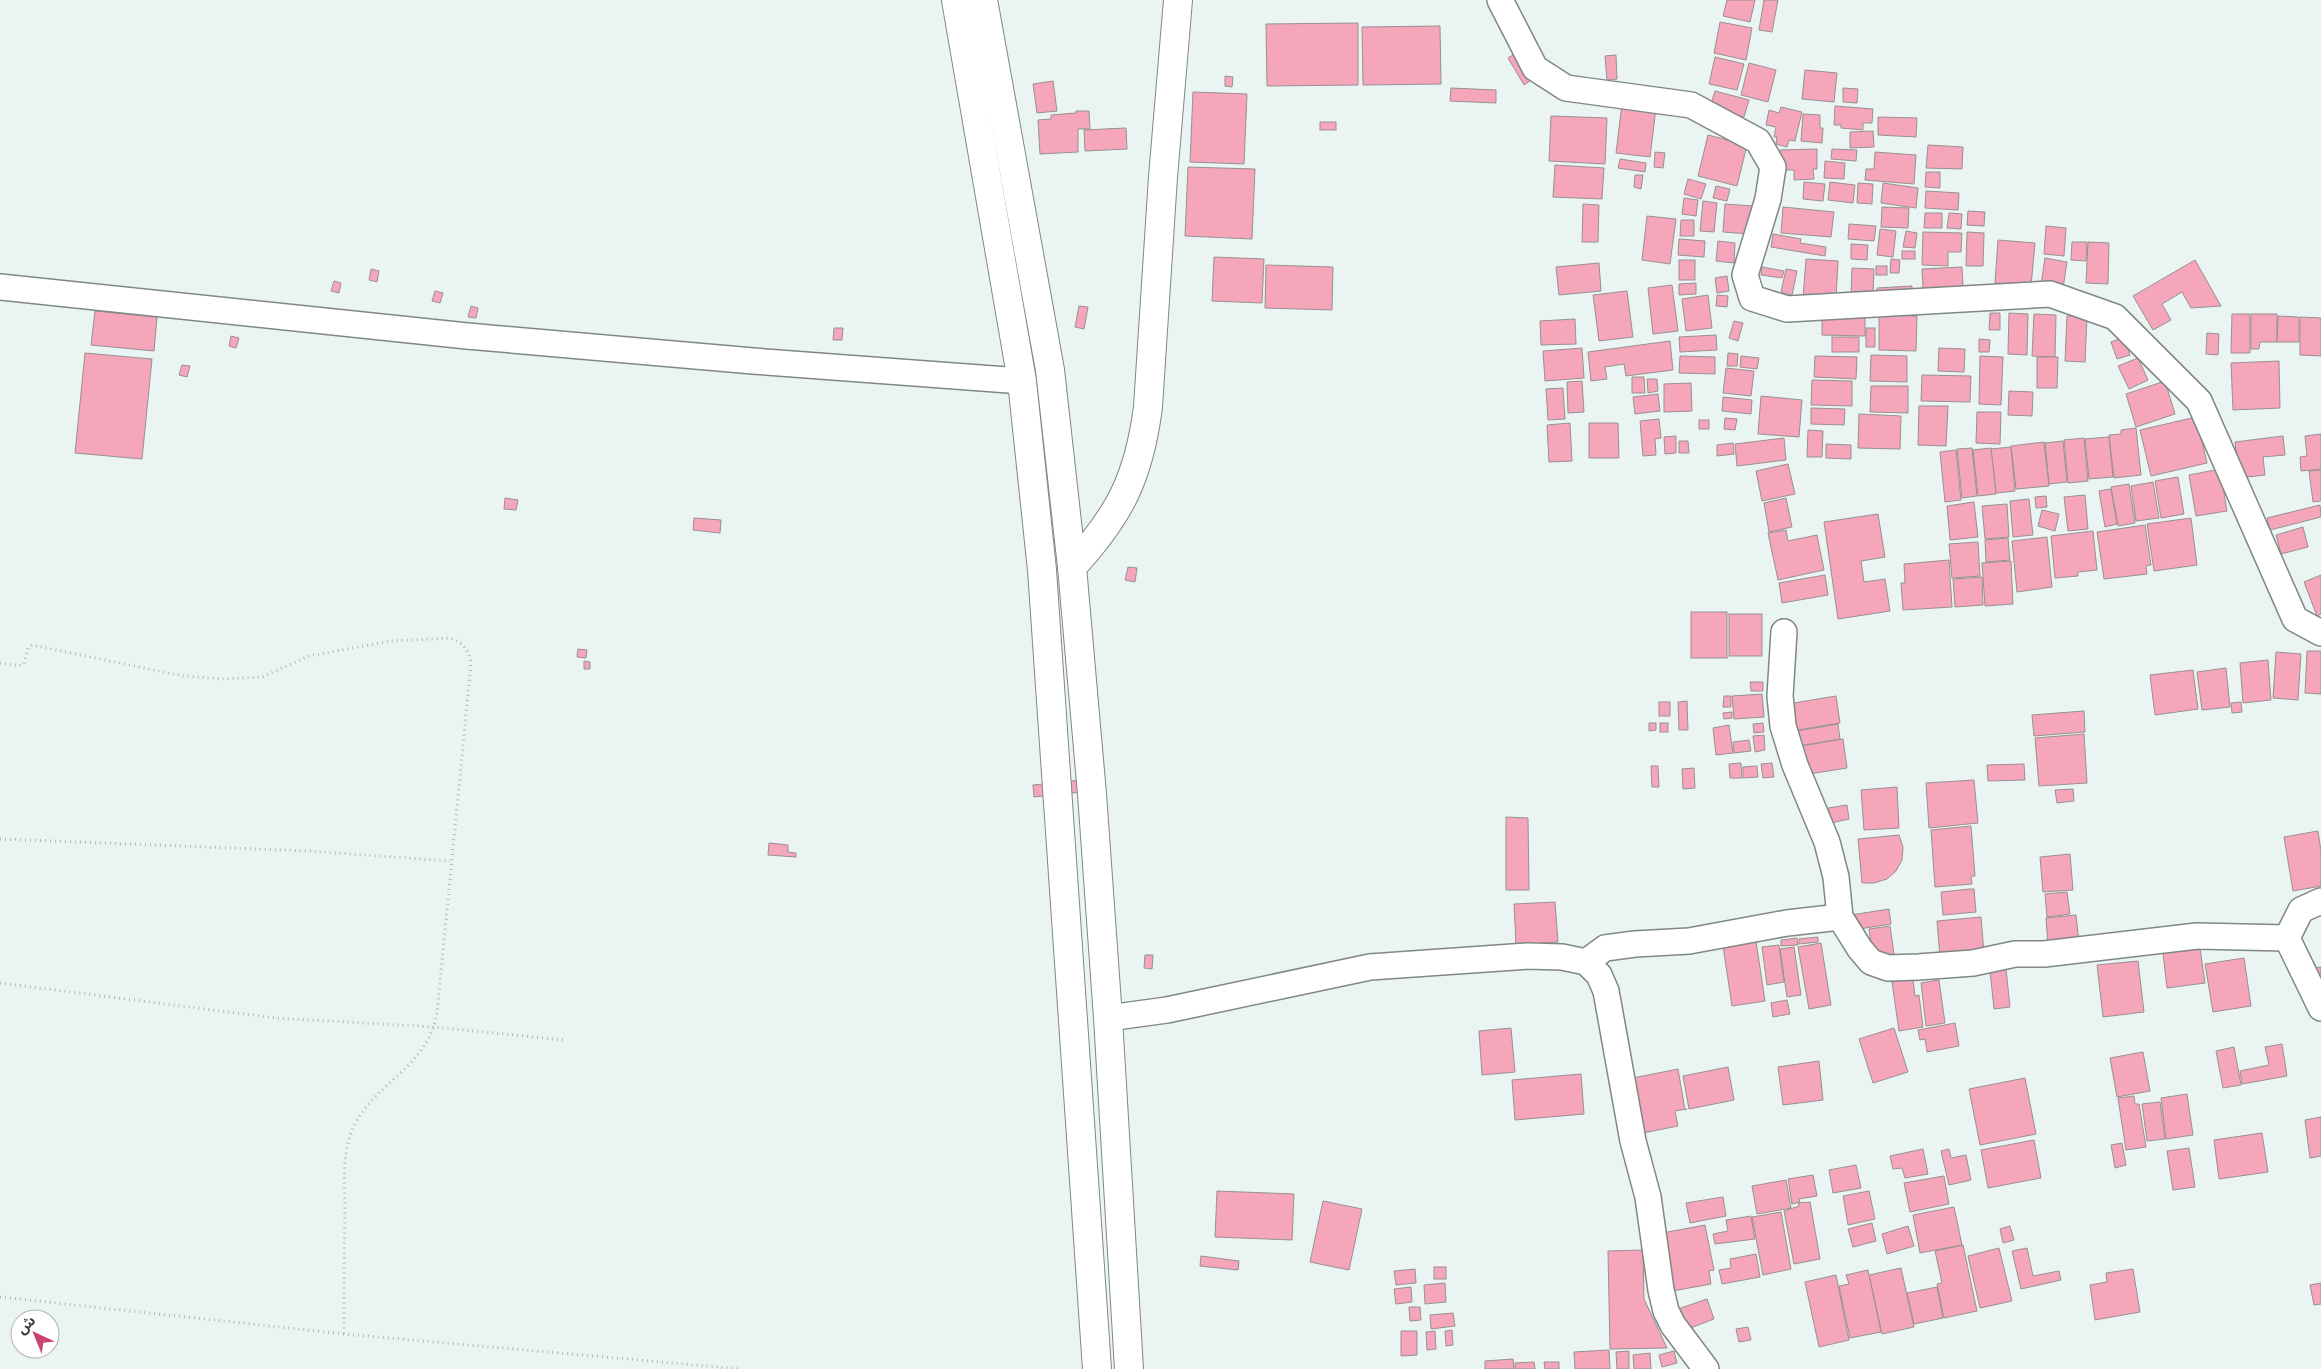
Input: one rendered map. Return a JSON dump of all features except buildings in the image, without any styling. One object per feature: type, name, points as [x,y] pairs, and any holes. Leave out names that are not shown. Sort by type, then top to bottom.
[{"type":"main road","points":[[956,0],[1022,382],[1042,570],[1097,1369]]},
{"type":"main road","points":[[983,0],[1050,370],[1072,567],[1092,794],[1108,1018],[1129,1369]]},
{"type":"main road","points":[[1042,570],[1072,567],[1097,540],[1117,510],[1133,478],[1143,443],[1148,407],[1163,177],[1178,0]]},
{"type":"main road","points":[[1089,1240],[1120,1237]]},
{"type":"street","points":[[1500,0],[1535,68],[1566,88],[1691,105],[1758,141],[1773,167],[1768,199],[1745,275],[1752,298],[1787,309],[2050,294],[2115,317],[2199,400],[2296,619],[2321,633]]},
{"type":"street","points":[[0,287],[468,336],[1022,382]]},
{"type":"street","points":[[1784,632],[1780,696],[1783,726],[1795,765],[1827,842],[1836,877],[1840,917],[1860,949],[1871,962],[1888,968],[1973,963],[2015,954],[2044,954],[2197,936],[2287,938]]},
{"type":"street","points":[[2287,938],[2301,910],[2321,901]]},
{"type":"street","points":[[1586,962],[1605,948],[1689,941],[1787,922],[1840,917]]},
{"type":"street","points":[[2287,938],[2321,1008]]},
{"type":"street","points":[[1108,1018],[1167,1010],[1370,967],[1528,956],[1562,957],[1586,962],[1599,975],[1606,991],[1633,1141],[1648,1197],[1661,1290],[1666,1311],[1673,1325],[1706,1369]]},
{"type":"path","points":[[0,663],[19,666],[24,664],[28,648],[32,645],[183,676],[233,679],[262,677],[309,656],[391,640],[443,638],[456,640],[467,649],[471,663],[434,1027],[422,1052],[361,1114],[348,1142],[346,1156],[344,1334]]},
{"type":"path","points":[[0,839],[309,851],[450,861]]},
{"type":"path","points":[[0,983],[276,1018],[434,1027],[564,1040]]},
{"type":"path","points":[[0,1297],[344,1334],[741,1369]]}]
